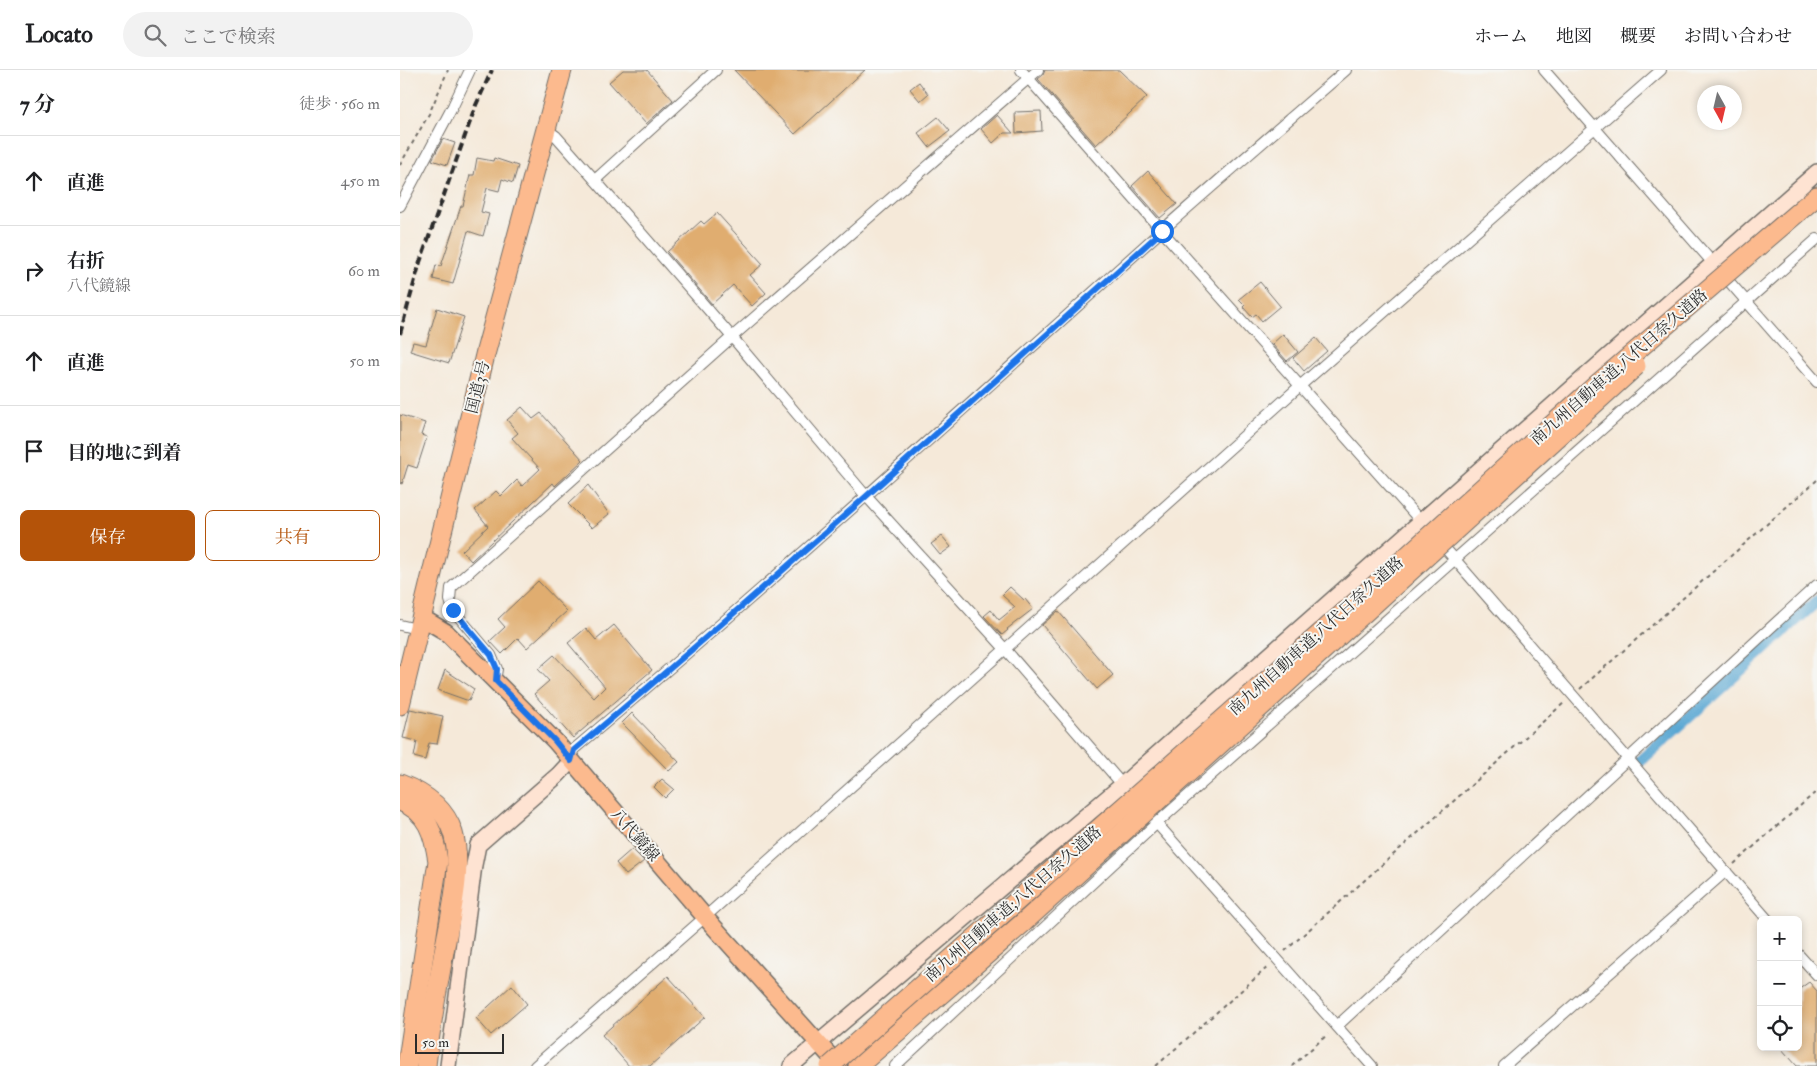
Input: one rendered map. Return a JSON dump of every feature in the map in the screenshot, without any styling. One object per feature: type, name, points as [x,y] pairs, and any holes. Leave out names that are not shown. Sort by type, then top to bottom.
[{"type":"highway","name":"国道3号","points":[[400,705],[413,623],[562,70]]},
{"type":"highway","name":"南九州自動車道;八代日奈久道路","points":[[858,1066],[1024,922],[1606,394],[1810,201]]},
{"type":"highway","name":"南九州自動車道;八代日奈久道路","points":[[830,1066],[1366,593],[1594,387],[1810,201]]},
{"type":"highway","points":[[400,784],[415,789],[438,805],[453,833],[457,867],[453,903],[429,1035],[426,1066]]},
{"type":"highway","points":[[400,802],[411,805],[424,818],[435,839],[438,861],[407,1066]]},
{"type":"highway","points":[[875,1066],[983,967],[1024,922]]},
{"type":"highway","points":[[815,1066],[950,953],[987,927]]},
{"type":"main road","name":"八代鏡線","points":[[413,623],[446,632],[555,741],[705,917],[839,1066]]},
{"type":"street","points":[[400,206],[470,70]]},
{"type":"street","points":[[595,180],[716,70]]},
{"type":"street","points":[[1022,70],[1162,231],[1455,559],[1765,916]]},
{"type":"street","points":[[496,681],[497,669],[491,655],[453,610],[450,600],[451,588],[732,337],[1038,70]]},
{"type":"street","points":[[448,1066],[478,845],[558,775],[571,761],[574,750],[866,496],[1162,231],[1346,70]]},
{"type":"street","points":[[1544,70],[1817,382]]},
{"type":"street","points":[[535,1066],[705,917],[1300,385],[1661,70]]},
{"type":"street","points":[[546,129],[556,136],[595,180],[732,337],[866,496],[1004,649],[1122,785],[1372,1066]]},
{"type":"street","points":[[791,1066],[1122,785],[1817,172]]},
{"type":"street","points":[[896,1066],[1157,823],[1817,240]]},
{"type":"street","points":[[1340,1030],[1627,758],[1817,585]]},
{"type":"street","points":[[1504,1066],[1726,871]]},
{"type":"street","points":[[1802,958],[1817,975]]},
{"type":"path","points":[[400,165],[429,114],[448,70]]},
{"type":"path","points":[[1156,1066],[1817,480]]},
{"type":"path","points":[[1726,871],[1817,791]]},
{"type":"path","points":[[1292,1066],[1340,1030]]},
{"type":"building","points":[[623,70],[647,70],[673,100],[646,124],[609,82]]},
{"type":"building","points":[[734,70],[865,70],[795,134]]},
{"type":"building","points":[[1045,70],[1119,70],[1147,97],[1096,145],[1038,79]]},
{"type":"building","points":[[919,82],[928,94],[920,101],[910,89]]},
{"type":"building","points":[[1041,111],[1042,131],[1016,133],[1015,112]]},
{"type":"building","points":[[997,115],[1013,133],[1004,133],[993,143],[981,129]]},
{"type":"building","points":[[938,117],[950,131],[929,147],[918,133]]},
{"type":"building","points":[[443,139],[455,143],[447,165],[432,160]]},
{"type":"building","points":[[477,158],[493,161],[494,158],[518,166],[513,183],[502,179],[499,191],[487,188],[481,212],[489,214],[483,236],[468,231],[453,284],[433,279],[436,265],[441,266],[461,206],[463,206],[470,175],[474,175]]},
{"type":"building","points":[[1148,171],[1177,204],[1160,218],[1132,186]]},
{"type":"building","points":[[717,213],[763,264],[750,275],[766,293],[752,306],[733,285],[712,304],[667,252],[701,221],[704,224]]},
{"type":"building","points":[[1260,282],[1280,306],[1262,321],[1256,314],[1252,317],[1239,299]]},
{"type":"building","points":[[437,308],[464,317],[449,363],[410,351],[413,342],[426,345]]},
{"type":"building","points":[[1283,334],[1298,352],[1287,361],[1272,344]]},
{"type":"building","points":[[1316,338],[1327,351],[1304,371],[1293,358]]},
{"type":"building","points":[[522,407],[533,419],[541,413],[583,460],[555,486],[553,483],[471,561],[462,551],[488,526],[475,510],[496,491],[501,496],[517,480],[522,486],[540,469],[512,438],[518,433],[507,420]]},
{"type":"building","points":[[400,415],[425,423],[421,435],[427,437],[417,468],[408,465],[402,484],[400,483]]},
{"type":"building","points":[[588,485],[609,514],[592,528],[568,504]]},
{"type":"building","points":[[942,536],[951,547],[940,555],[931,544]]},
{"type":"building","points":[[538,581],[567,611],[527,648],[518,638],[502,654],[490,641],[505,627],[498,619]]},
{"type":"building","points":[[1010,587],[1025,599],[1033,609],[1002,635],[984,616],[991,610],[999,620],[1015,607],[1002,595]]},
{"type":"building","points":[[1058,611],[1113,675],[1097,689],[1042,625]]},
{"type":"building","points":[[614,625],[652,670],[573,738],[534,694],[549,681],[538,669],[554,655],[594,698],[605,687],[568,643],[586,628],[596,640]]},
{"type":"building","points":[[445,670],[474,689],[469,701],[438,690]]},
{"type":"building","points":[[410,709],[443,716],[437,744],[429,743],[425,760],[414,757],[417,741],[403,738]]},
{"type":"building","points":[[632,713],[679,762],[669,771],[622,723]]},
{"type":"building","points":[[662,779],[674,789],[665,798],[654,787]]},
{"type":"building","points":[[632,849],[644,861],[626,875],[616,863]]},
{"type":"building","points":[[668,976],[705,1017],[650,1066],[629,1066],[602,1035]]},
{"type":"building","points":[[1809,982],[1817,991],[1817,1066],[1797,1066],[1784,1051],[1802,1051],[1802,987]]},
{"type":"building","points":[[512,985],[527,1004],[491,1035],[476,1018]]},
{"type":"waterway","points":[[1639,762],[1817,601]]},
{"type":"railway","points":[[400,334],[420,262],[476,105],[492,70]]},
{"type":"route","points":[[453,610],[491,655],[497,669],[496,681],[555,741],[571,761],[574,750],[866,496],[1162,231]]}]
